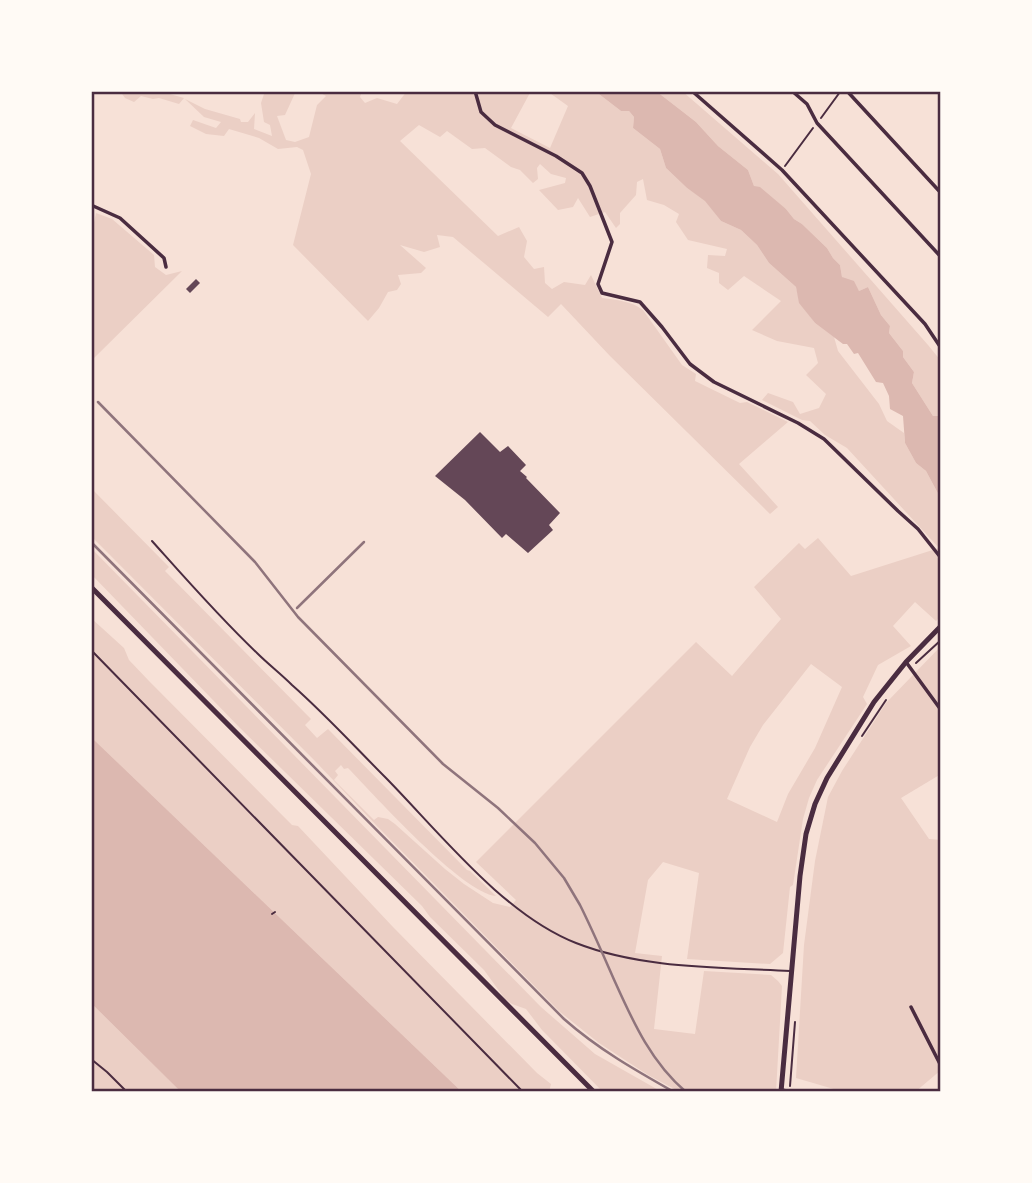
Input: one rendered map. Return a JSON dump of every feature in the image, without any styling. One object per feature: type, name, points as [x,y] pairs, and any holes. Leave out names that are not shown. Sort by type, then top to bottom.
[{"type":"main road","points":[[91,587],[594,1092]]},
{"type":"main road","points":[[782,1091],[800,876],[806,834],[815,804],[827,778],[874,702],[906,662],[941,626]]},
{"type":"street","points":[[475,91],[481,112],[495,125],[556,156],[582,173],[590,186],[612,242],[598,284],[602,293],[640,302],[663,327],[690,364],[715,382],[798,423],[824,439],[898,512],[918,528],[941,558]]},
{"type":"street","points":[[692,91],[782,170],[925,324],[941,348]]},
{"type":"street","points":[[792,91],[807,104],[817,123],[941,257]]},
{"type":"street","points":[[847,91],[941,193]]},
{"type":"street","points":[[91,205],[120,218],[164,258],[166,267]]},
{"type":"street","points":[[906,662],[941,710]]},
{"type":"street","points":[[911,1007],[941,1066]]},
{"type":"street","points":[[782,1091],[791,1092]]},
{"type":"lane","points":[[152,541],[258,654],[294,686],[471,866],[509,902],[539,924],[574,942],[639,961],[791,971]]},
{"type":"path","points":[[782,170],[841,91]]},
{"type":"path","points":[[915,664],[941,640]]},
{"type":"path","points":[[91,650],[523,1092]]},
{"type":"path","points":[[858,743],[888,697]]},
{"type":"path","points":[[790,1085],[795,1022]]},
{"type":"path","points":[[91,1059],[127,1092]]},
{"type":"shaded area","points":[[120,91],[159,91],[184,98],[179,104],[141,96],[134,102],[125,98]]},
{"type":"shaded area","points":[[265,91],[296,91],[285,115],[277,116],[286,140],[295,142],[309,137],[317,105],[326,96],[317,91],[362,91],[360,97],[365,103],[377,98],[397,104],[407,91],[531,91],[511,128],[550,148],[568,106],[547,91],[595,91],[621,111],[629,111],[634,117],[633,128],[660,149],[666,168],[687,188],[705,200],[721,221],[741,230],[757,245],[769,263],[796,287],[800,303],[815,323],[834,337],[838,351],[879,404],[887,421],[904,433],[905,443],[916,463],[926,471],[941,499],[941,616],[936,621],[915,602],[893,626],[911,646],[878,665],[863,697],[867,704],[817,780],[803,819],[793,885],[790,887],[783,953],[770,964],[687,959],[699,873],[663,862],[648,880],[635,953],[662,956],[654,1029],[695,1034],[704,971],[771,975],[782,986],[776,1092],[680,1092],[599,1043],[560,1012],[91,536],[91,488],[169,567],[165,571],[311,719],[305,725],[317,738],[328,729],[496,896],[481,891],[441,862],[348,768],[344,769],[341,765],[335,771],[338,775],[334,780],[374,820],[378,817],[388,819],[464,884],[493,903],[510,907],[516,900],[476,862],[696,642],[732,676],[781,619],[754,587],[799,543],[805,549],[818,538],[851,576],[939,548],[847,448],[825,435],[810,421],[802,420],[762,400],[768,393],[793,402],[800,414],[819,408],[826,394],[806,375],[818,363],[814,348],[777,341],[752,330],[781,301],[744,276],[728,290],[719,283],[719,273],[707,268],[708,255],[725,256],[727,249],[688,240],[676,222],[679,214],[664,205],[647,200],[643,179],[637,182],[636,195],[620,213],[620,224],[616,228],[605,212],[590,217],[578,198],[573,207],[558,210],[539,190],[565,183],[566,178],[551,174],[540,164],[537,168],[538,179],[533,183],[520,170],[511,167],[485,148],[472,149],[447,131],[440,137],[419,125],[400,141],[498,236],[519,227],[527,241],[524,257],[534,269],[544,267],[545,283],[552,289],[564,282],[585,285],[591,275],[602,298],[629,303],[643,310],[682,365],[696,374],[695,381],[788,422],[739,464],[778,507],[770,514],[561,304],[548,317],[453,237],[437,235],[440,247],[424,252],[400,245],[426,268],[421,273],[398,275],[401,284],[397,290],[388,292],[368,321],[293,245],[311,174],[303,150],[297,147],[278,149],[259,138],[229,129],[224,136],[206,134],[190,126],[193,120],[216,128],[221,122],[204,117],[185,99],[205,109],[240,119],[241,122],[248,122],[255,113],[254,129],[272,136],[270,125],[264,122],[261,103]],"holes":[[[811,664],[842,687],[815,748],[788,794],[777,822],[727,799],[763,725]]]},
{"type":"shaded area","points":[[595,91],[656,91],[696,122],[718,146],[748,170],[754,186],[760,187],[786,209],[827,248],[840,265],[842,277],[854,281],[859,291],[868,287],[881,315],[890,326],[889,333],[914,372],[912,383],[933,416],[938,416],[941,409],[941,499],[926,471],[916,463],[905,443],[903,416],[890,409],[889,396],[883,383],[876,382],[858,353],[854,354],[847,344],[843,344],[815,323],[799,303],[796,287],[769,263],[757,245],[741,230],[721,221],[705,201],[666,168],[660,149],[633,128],[634,117],[629,111],[621,111]]},
{"type":"shaded area","points":[[656,91],[682,91],[778,174],[928,345],[941,361],[939,416],[933,416],[912,383],[914,372],[889,333],[890,326],[881,315],[868,287],[859,291],[842,277],[840,265],[827,248],[786,209],[754,186],[748,170],[718,146],[696,122]]},
{"type":"shaded area","points":[[96,213],[112,219],[154,255],[155,267],[166,275],[182,271],[91,361],[91,237]]},
{"type":"shaded area","points":[[91,548],[541,1007],[595,1054],[662,1092],[603,1092],[542,1030],[526,1009],[505,999],[484,970],[422,906],[240,728],[91,574]]},
{"type":"shaded area","points":[[91,618],[124,648],[129,660],[149,681],[292,825],[298,826],[393,927],[551,1084],[549,1092],[462,1092],[91,737]]},
{"type":"shaded area","points":[[941,646],[941,774],[901,798],[929,839],[941,840],[941,1070],[915,1092],[844,1092],[796,1078],[804,945],[815,861],[828,797],[886,703]]},
{"type":"shaded area","points":[[91,737],[462,1092],[181,1092],[91,1003]]},
{"type":"shaded area","points":[[91,1003],[181,1092],[91,1092]]},
{"type":"building","points":[[196,279],[200,283],[190,293],[186,289]]},
{"type":"building","points":[[480,432],[500,452],[508,446],[526,465],[520,471],[560,513],[549,525],[553,530],[528,553],[506,534],[502,538],[465,500],[435,476]]},
{"type":"railway","points":[[98,402],[255,562],[298,617],[443,764],[498,808],[535,843],[564,878],[580,905],[645,1042],[663,1069],[686,1092]]},
{"type":"railway","points":[[91,542],[564,1019],[603,1049],[674,1092]]},
{"type":"railway","points":[[297,608],[364,542]]}]
